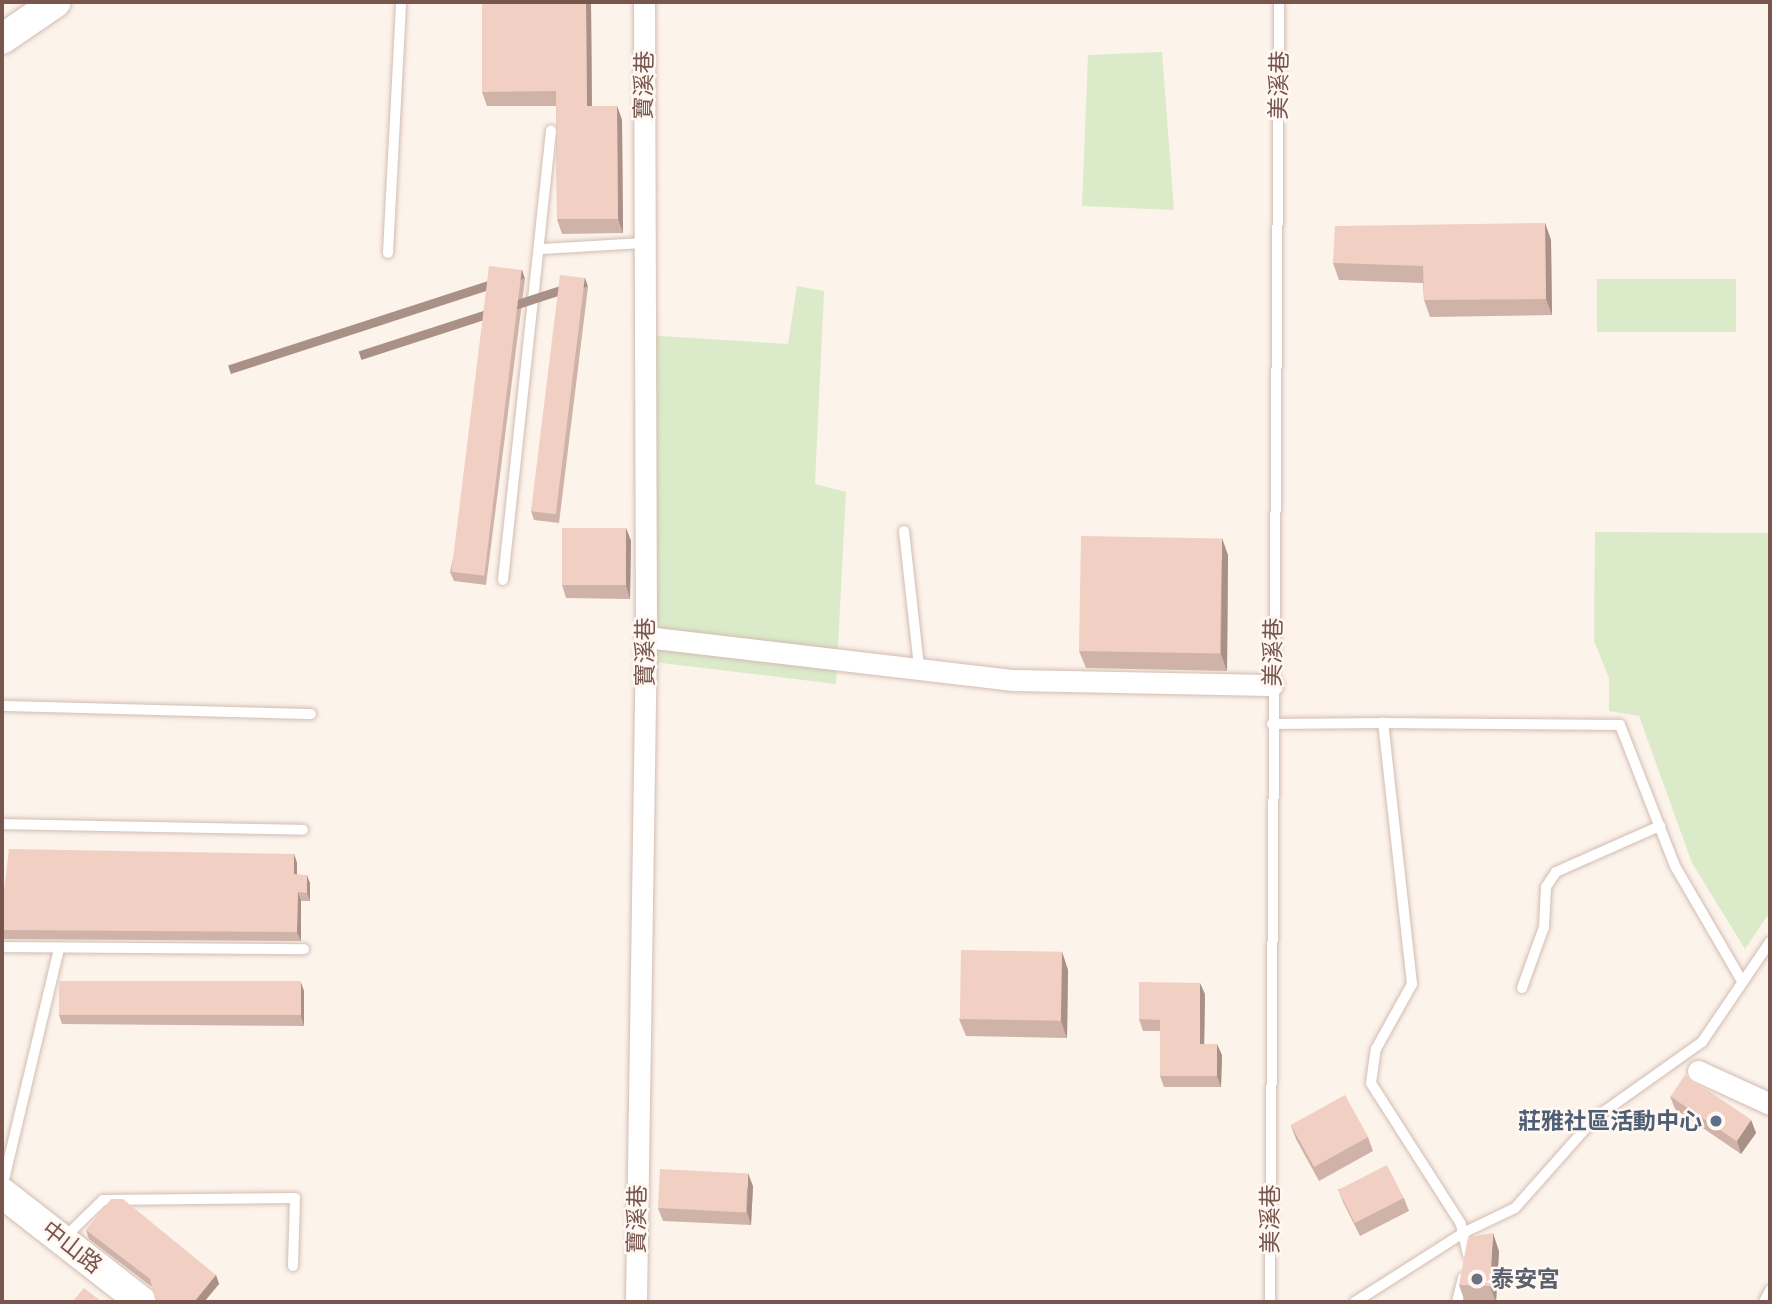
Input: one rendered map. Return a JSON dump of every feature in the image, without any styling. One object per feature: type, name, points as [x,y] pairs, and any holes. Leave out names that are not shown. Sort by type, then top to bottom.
[{"type":"street","points":[[2,39],[56,2]]},
{"type":"street","name":"寶溪巷","points":[[636,1302],[646,637],[642,243],[644,2]]},
{"type":"street","points":[[646,637],[919,666],[1013,680],[1272,685]]},
{"type":"street","points":[[1698,1071],[1770,1104]]},
{"type":"street","name":"中山路","points":[[2,1194],[142,1302]]},
{"type":"lane","points":[[388,253],[401,2]]},
{"type":"lane","name":"美溪巷","points":[[1270,1302],[1272,685],[1279,2]]},
{"type":"lane","points":[[503,580],[543,249],[551,131]]},
{"type":"lane","points":[[543,249],[642,243]]},
{"type":"lane","points":[[904,531],[919,666]]},
{"type":"lane","points":[[2,706],[311,714]]},
{"type":"lane","points":[[1272,724],[1615,722],[1627,732],[1675,866],[1742,981]]},
{"type":"lane","points":[[1383,723],[1412,984],[1376,1049],[1371,1083],[1465,1232],[1467,1261],[1457,1302]]},
{"type":"lane","points":[[2,824],[303,830]]},
{"type":"lane","points":[[1522,988],[1544,927],[1546,887],[1556,872],[1660,826]]},
{"type":"lane","points":[[1355,1302],[1465,1232],[1515,1208],[1595,1118],[1702,1042],[1770,943]]},
{"type":"lane","points":[[2,947],[304,949]]},
{"type":"lane","points":[[2,1188],[59,949]]},
{"type":"lane","points":[[63,1239],[103,1200],[295,1198],[293,1266]]},
{"type":"lane","points":[[1764,1302],[1770,1290]]},
{"type":"green space","points":[[1162,52],[1174,210],[1082,206],[1088,55]]},
{"type":"green space","points":[[1597,279],[1736,279],[1736,332],[1597,332]]},
{"type":"green space","points":[[797,286],[824,291],[815,484],[846,492],[836,684],[645,661],[644,335],[788,344]]},
{"type":"green space","points":[[1595,532],[1770,533],[1770,912],[1745,949],[1692,863],[1639,716],[1609,711],[1609,678],[1594,641]]},
{"type":"building","points":[[482,2],[586,2],[587,106],[617,106],[618,219],[557,219],[556,91],[482,92]]},
{"type":"building","points":[[1545,223],[1546,299],[1424,300],[1423,266],[1333,263],[1335,226]]},
{"type":"building","points":[[489,266],[522,270],[484,576],[451,572]]},
{"type":"building","points":[[560,275],[585,278],[556,514],[531,511]]},
{"type":"building","points":[[562,528],[626,528],[626,585],[562,585]]},
{"type":"building","points":[[1081,536],[1222,538],[1220,653],[1079,651]]},
{"type":"building","points":[[9,849],[294,854],[294,874],[307,875],[307,893],[298,892],[297,932],[2,930]]},
{"type":"building","points":[[961,950],[1062,952],[1061,1021],[960,1019]]},
{"type":"building","points":[[59,981],[301,981],[301,1015],[59,1015]]},
{"type":"building","points":[[1139,982],[1200,983],[1200,1044],[1217,1044],[1217,1076],[1160,1076],[1160,1020],[1139,1019]]},
{"type":"building","points":[[1685,1075],[1751,1120],[1737,1141],[1670,1097]]},
{"type":"building","points":[[1345,1095],[1368,1137],[1314,1167],[1291,1125]]},
{"type":"building","points":[[1387,1165],[1404,1198],[1355,1223],[1338,1190]]},
{"type":"building","points":[[660,1169],[748,1174],[746,1213],[658,1208]]},
{"type":"building","points":[[111,1199],[123,1199],[216,1275],[194,1302],[159,1302],[155,1299],[150,1279],[86,1230]]},
{"type":"building","points":[[1493,1233],[1490,1286],[1459,1285],[1468,1237]]},
{"type":"building","points":[[84,1288],[102,1302],[72,1302]]},
{"type":"place","name":"莊雅社區活動中心","points":[[1716,1121]]},
{"type":"place","name":"泰安宮","points":[[1477,1279]]}]
